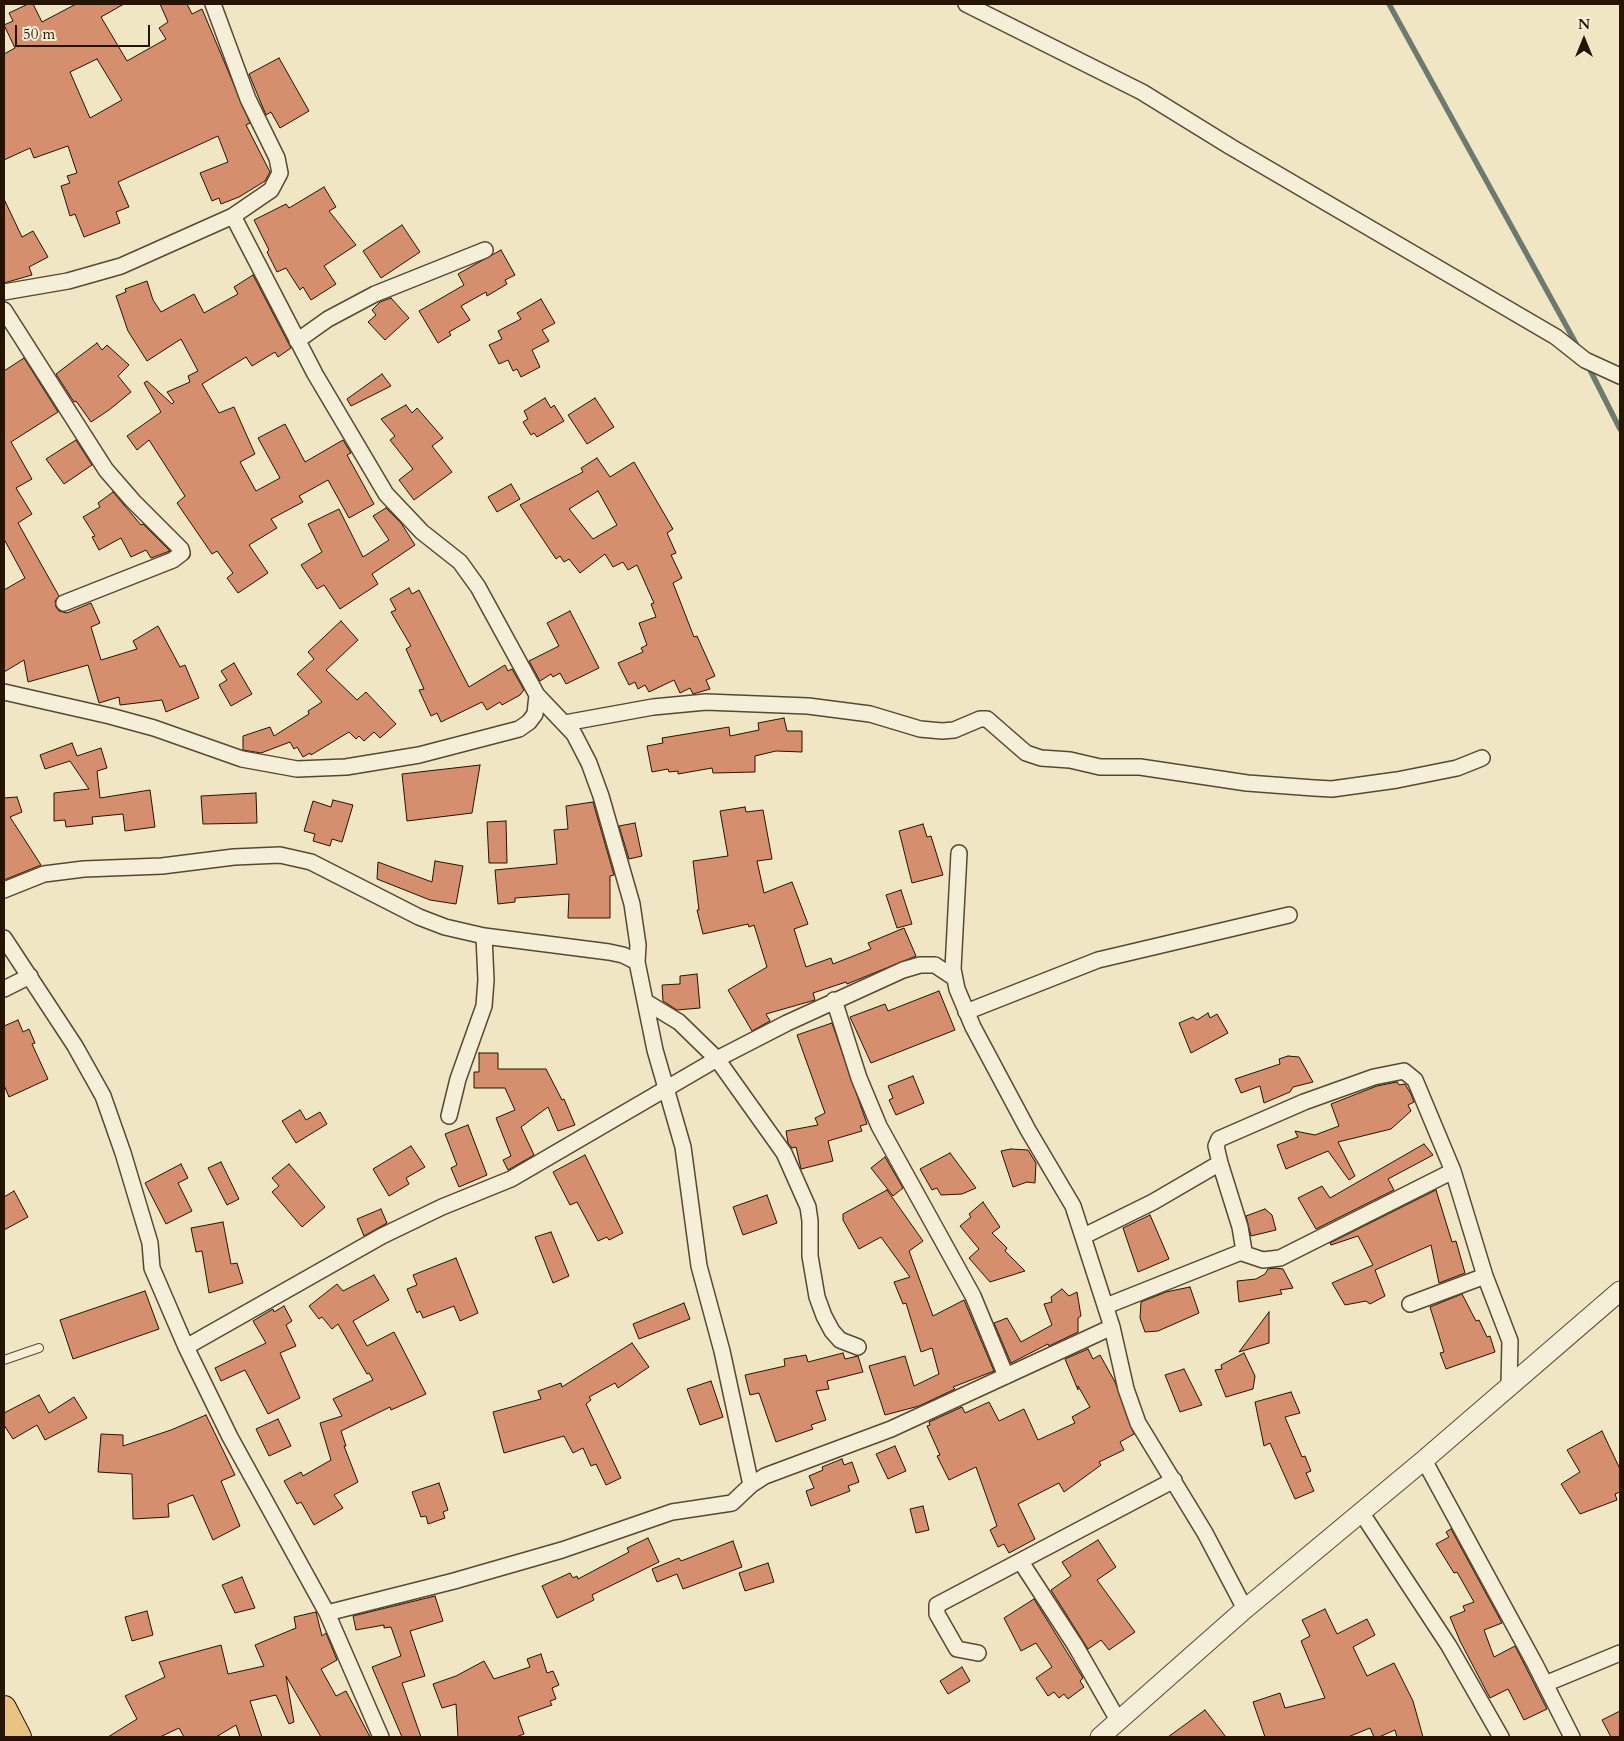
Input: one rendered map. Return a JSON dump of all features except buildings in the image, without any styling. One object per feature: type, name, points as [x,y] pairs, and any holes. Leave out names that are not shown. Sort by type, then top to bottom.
[{"type":"highway","points":[[4,1708],[14,1733]]},
{"type":"street","points":[[4,292],[68,281],[121,266],[233,216],[271,190],[280,173],[277,158],[248,99],[213,4]]},
{"type":"street","points":[[966,4],[1142,92],[1231,147],[1556,337],[1585,360],[1620,376]]},
{"type":"street","points":[[233,216],[298,341],[386,494],[422,532],[464,567],[478,587],[537,695],[565,723],[582,745],[601,796],[632,904],[638,945],[636,962],[665,1089],[683,1147],[699,1266],[724,1358],[750,1485]]},
{"type":"street","points":[[298,341],[328,319],[376,294],[485,250]]},
{"type":"street","points":[[4,310],[106,470],[133,501],[181,549],[180,557],[165,564],[64,603]]},
{"type":"street","points":[[4,692],[154,728],[260,763],[298,769],[321,769],[377,763],[419,755],[519,729],[535,714],[537,695]]},
{"type":"street","points":[[565,723],[654,707],[706,702],[817,707],[870,714],[920,729],[942,731],[954,730],[987,718],[1026,753],[1041,758],[1070,760],[1100,767],[1140,767],[1247,783],[1332,789],[1396,780],[1457,768],[1482,758]]},
{"type":"street","points":[[959,853],[953,977],[966,1012],[1028,1130],[1073,1206],[1106,1306],[1131,1406],[1144,1433],[1205,1533],[1245,1609]]},
{"type":"street","points":[[4,890],[44,874],[84,869],[162,866],[234,857],[280,855],[312,862],[419,917],[445,927],[484,936],[585,948],[623,955],[636,962]]},
{"type":"street","points":[[966,1012],[1098,960],[1289,915]]},
{"type":"street","points":[[449,1116],[458,1079],[484,1006],[486,980],[484,936]]},
{"type":"street","points":[[4,938],[85,1062],[103,1096],[123,1153],[150,1243],[152,1268],[186,1348],[230,1437],[327,1613],[381,1737]]},
{"type":"street","points":[[186,1348],[382,1236],[442,1207],[511,1179],[718,1059],[834,1000],[920,965],[935,965],[953,977]]},
{"type":"street","points":[[4,989],[30,976]]},
{"type":"street","points":[[834,1000],[859,1078],[878,1126],[973,1296],[1006,1376]]},
{"type":"street","points":[[646,1002],[679,1022],[718,1059],[784,1153],[808,1207],[812,1269],[817,1298],[832,1331],[840,1340],[858,1347]]},
{"type":"street","points":[[1242,1253],[1244,1246],[1242,1236],[1220,1163],[1216,1143],[1221,1137],[1313,1098],[1374,1076],[1402,1070],[1410,1074],[1415,1080],[1453,1170],[1485,1276],[1510,1341],[1509,1385]]},
{"type":"street","points":[[1084,1236],[1153,1202],[1220,1163]]},
{"type":"street","points":[[1106,1306],[1242,1253],[1262,1260],[1280,1258],[1453,1170]]},
{"type":"street","points":[[1410,1304],[1485,1276]]},
{"type":"street","points":[[1100,1737],[1245,1609],[1424,1460],[1620,1291]]},
{"type":"street","points":[[327,1613],[454,1581],[562,1550],[672,1512],[732,1503],[750,1485],[784,1468],[842,1450],[891,1430],[1112,1327]]},
{"type":"street","points":[[1424,1460],[1572,1737]]},
{"type":"street","points":[[978,1653],[957,1649],[938,1614],[936,1606],[1174,1480]]},
{"type":"street","points":[[1361,1512],[1449,1646],[1500,1737]]},
{"type":"street","points":[[1021,1562],[1075,1645],[1119,1722]]},
{"type":"street","points":[[1545,1684],[1620,1653]]},
{"type":"lane","points":[[4,1360],[39,1348]]},
{"type":"waterway","points":[[1389,4],[1579,349]]},
{"type":"waterway","points":[[1587,364],[1620,429]]}]
